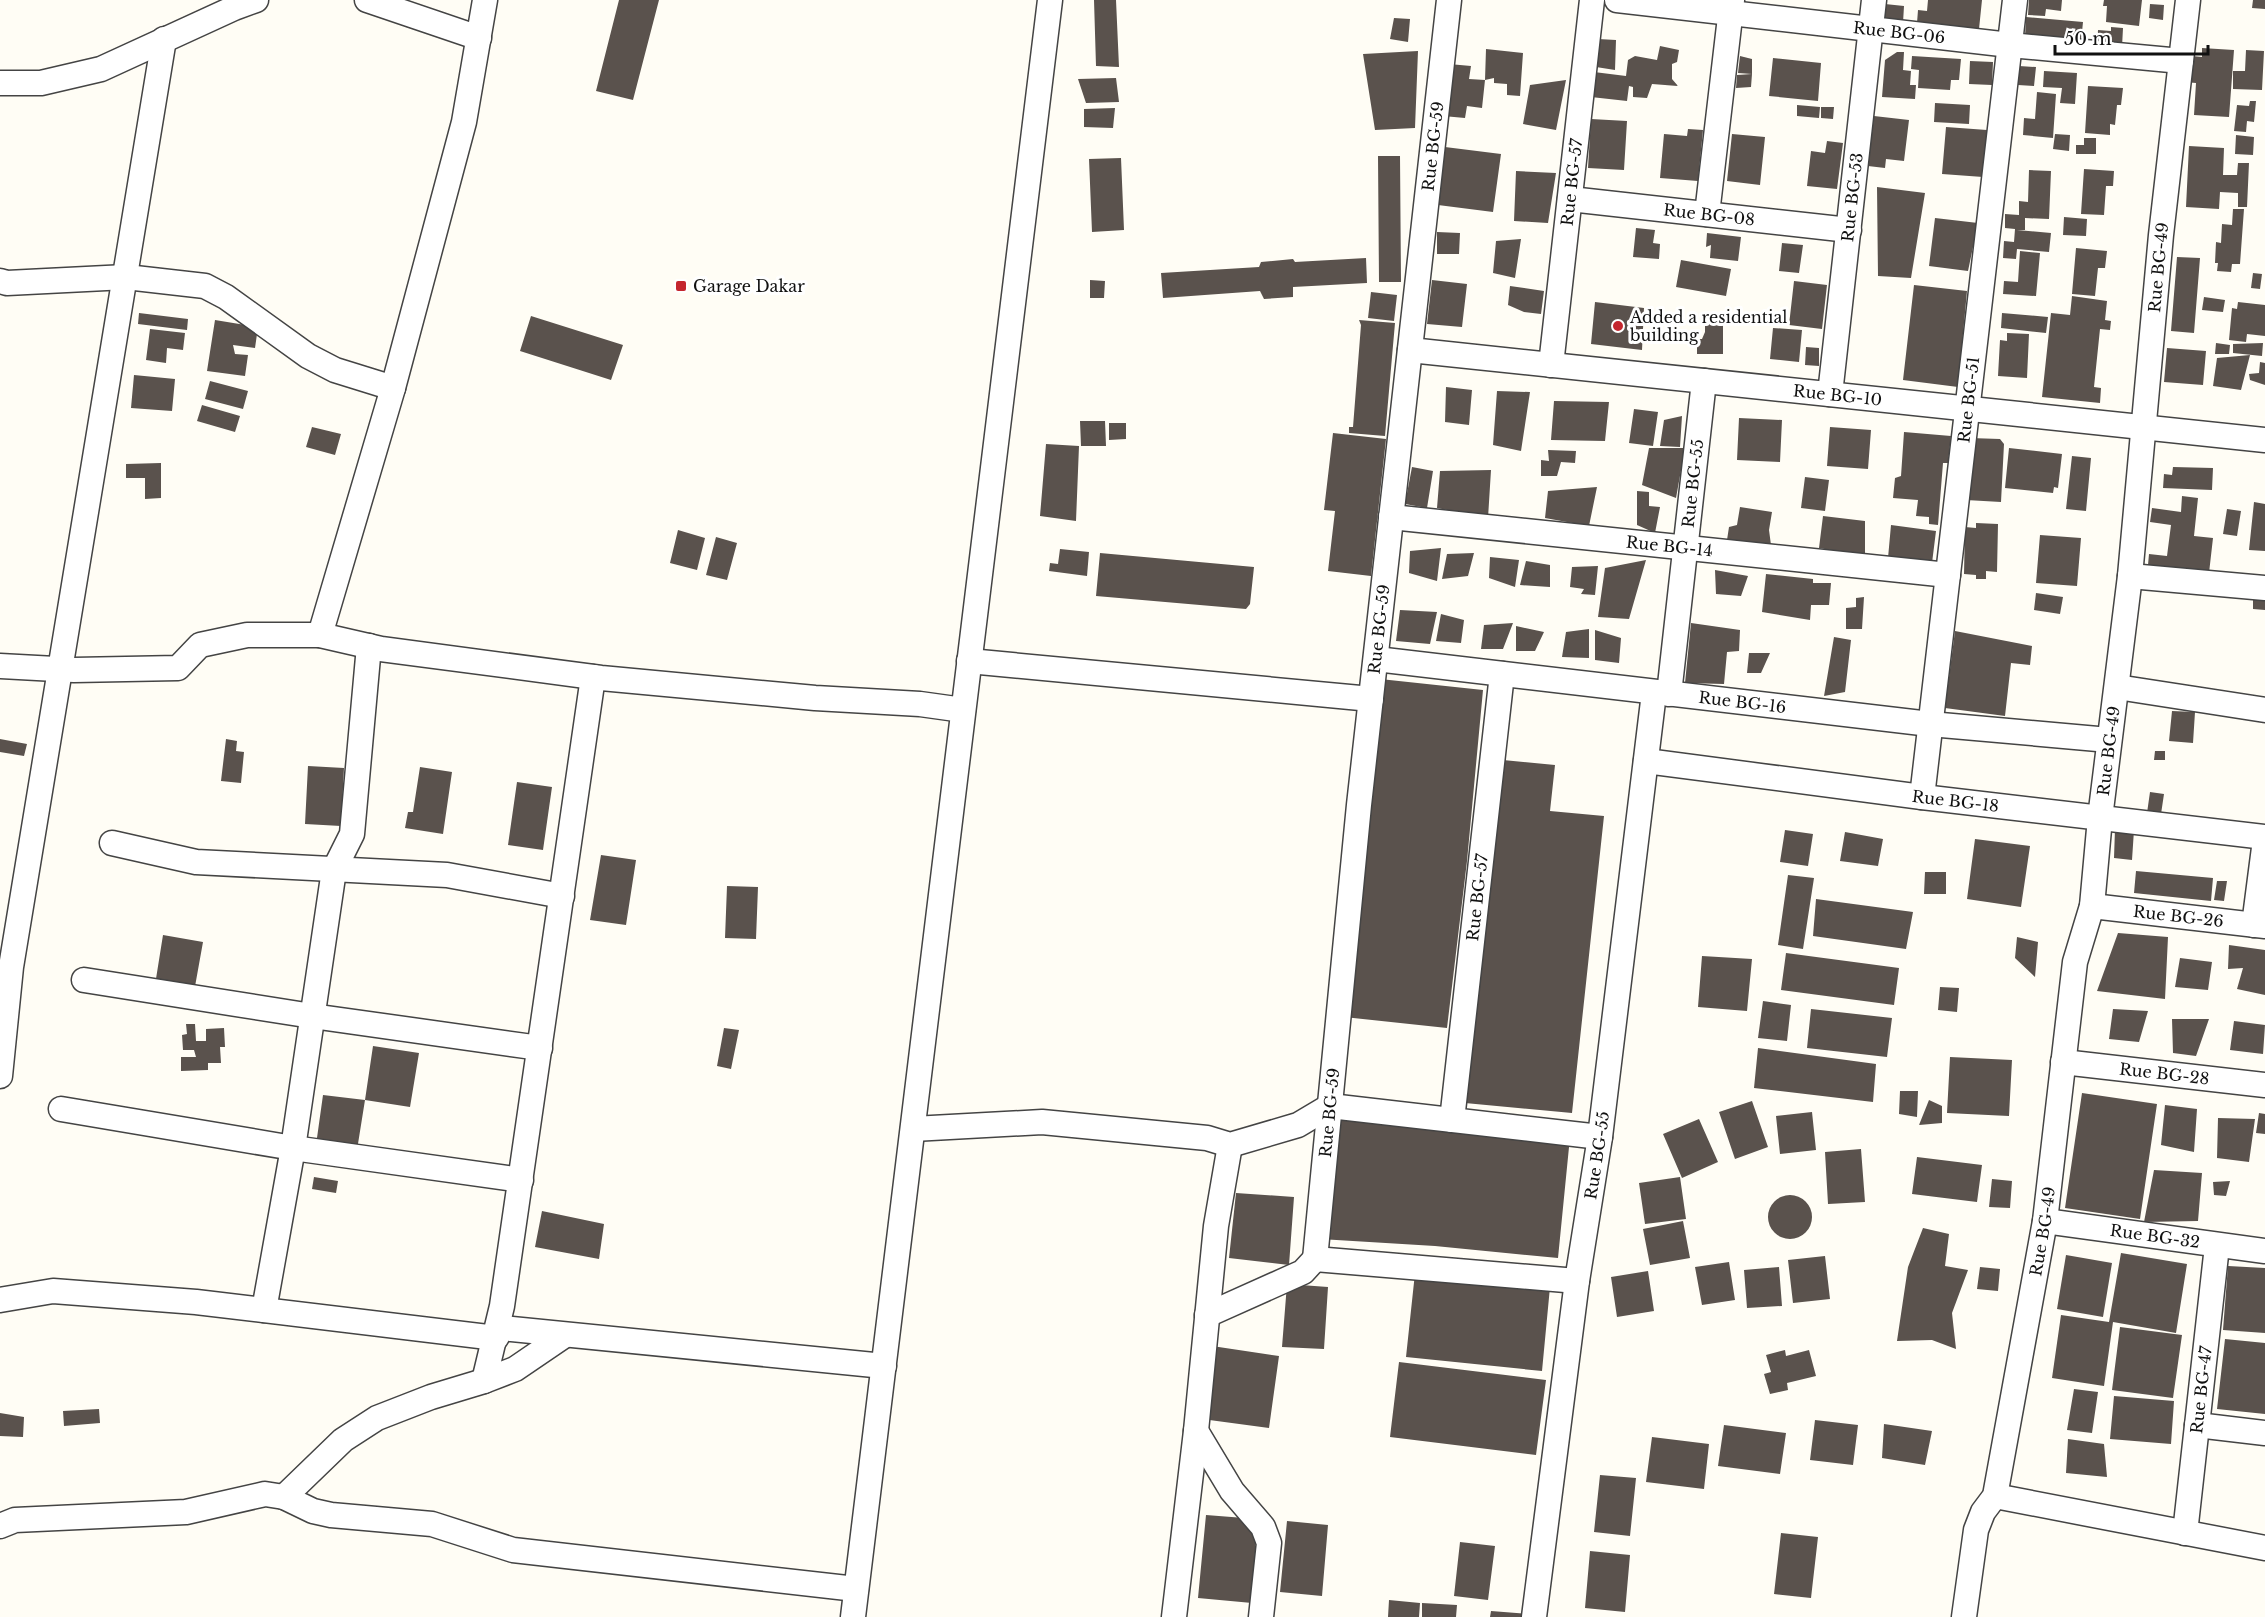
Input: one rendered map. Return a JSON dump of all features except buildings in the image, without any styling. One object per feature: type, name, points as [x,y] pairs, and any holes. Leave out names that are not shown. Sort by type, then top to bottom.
[{"type":"street","points":[[0,83],[41,83],[101,69],[256,0]]},
{"type":"street","points":[[367,0],[479,38]]},
{"type":"street","points":[[320,635],[393,388],[464,122],[485,0]]},
{"type":"street","points":[[853,1617],[1050,0]]},
{"type":"street","name":"Rue BG-59","points":[[1315,1259],[1371,699],[1449,0]]},
{"type":"street","name":"Rue BG-57","points":[[1551,365],[1592,0]]},
{"type":"street","name":"Rue BG-06","points":[[1617,0],[1731,7],[1871,29],[2181,61]]},
{"type":"street","name":"Rue BG-53","points":[[1830,394],[1874,0]]},
{"type":"street","name":"Rue BG-51","points":[[1922,797],[2015,0]]},
{"type":"street","name":"Rue BG-49","points":[[1995,1496],[2045,1221],[2075,962],[2092,906],[2100,818],[2130,576],[2143,426],[2188,0]]},
{"type":"street","points":[[1707,214],[1731,7]]},
{"type":"street","points":[[0,1076],[11,967],[164,39]]},
{"type":"street","name":"Rue BG-08","points":[[1570,199],[1849,230]]},
{"type":"street","points":[[0,281],[7,283],[126,277],[205,286],[226,297],[308,356],[335,370],[393,388]]},
{"type":"street","name":"Rue BG-10","points":[[1410,350],[2265,440]]},
{"type":"street","name":"Rue BG-55","points":[[1534,1617],[1577,1281],[1600,1137],[1646,761],[1661,693],[1685,548],[1704,381]]},
{"type":"street","name":"Rue BG-14","points":[[1391,517],[1948,575]]},
{"type":"street","points":[[2130,576],[2265,588]]},
{"type":"street","points":[[0,666],[59,669],[178,668],[200,645],[247,635],[320,635],[369,646],[593,677],[815,698],[920,704],[963,710]]},
{"type":"street","points":[[264,1310],[293,1148],[334,870],[352,834],[369,646]]},
{"type":"street","name":"Rue BG-16","points":[[1376,659],[1930,724],[2109,740]]},
{"type":"street","points":[[969,661],[1371,699]]},
{"type":"street","name":"Rue BG-57","points":[[1452,1120],[1502,674]]},
{"type":"street","points":[[484,1381],[496,1338],[521,1180],[593,677]]},
{"type":"street","points":[[2117,687],[2265,710]]},
{"type":"street","name":"Rue BG-18","points":[[1646,761],[2265,838]]},
{"type":"street","points":[[2259,925],[2265,838]]},
{"type":"street","points":[[112,843],[196,862],[447,875],[562,896]]},
{"type":"street","name":"Rue BG-26","points":[[2092,906],[2259,925]]},
{"type":"street","points":[[84,980],[312,1016],[540,1048]]},
{"type":"street","name":"Rue BG-28","points":[[2063,1062],[2265,1085]]},
{"type":"street","points":[[913,1129],[1042,1122],[1207,1138],[1230,1145],[1298,1125],[1330,1106],[1600,1137]]},
{"type":"street","points":[[61,1109],[293,1148],[521,1180]]},
{"type":"street","points":[[1174,1617],[1196,1431],[1216,1226],[1230,1145]]},
{"type":"street","name":"Rue BG-32","points":[[2045,1221],[2265,1251]]},
{"type":"street","name":"Rue BG-47","points":[[2185,1533],[2217,1246]]},
{"type":"street","points":[[1207,1315],[1303,1272],[1315,1259],[1577,1281]]},
{"type":"street","points":[[0,1300],[53,1291],[196,1302],[496,1338]]},
{"type":"street","points":[[496,1338],[502,1328],[884,1366]]},
{"type":"street","points":[[284,1497],[343,1440],[377,1418],[431,1397],[515,1370],[565,1335]]},
{"type":"street","points":[[2197,1425],[2265,1433]]},
{"type":"street","points":[[1196,1431],[1232,1491],[1257,1519],[1269,1543],[1261,1617]]},
{"type":"street","points":[[0,1526],[15,1520],[186,1512],[265,1494],[284,1497],[331,1515],[432,1524],[513,1550],[856,1589]]},
{"type":"street","points":[[1964,1617],[1976,1530],[1983,1512],[1995,1496],[2265,1548]]},
{"type":"place","name":"Garage Dakar","points":[[681,286]]},
{"type":"place","name":"Added a residential building","points":[[1618,326]]}]
